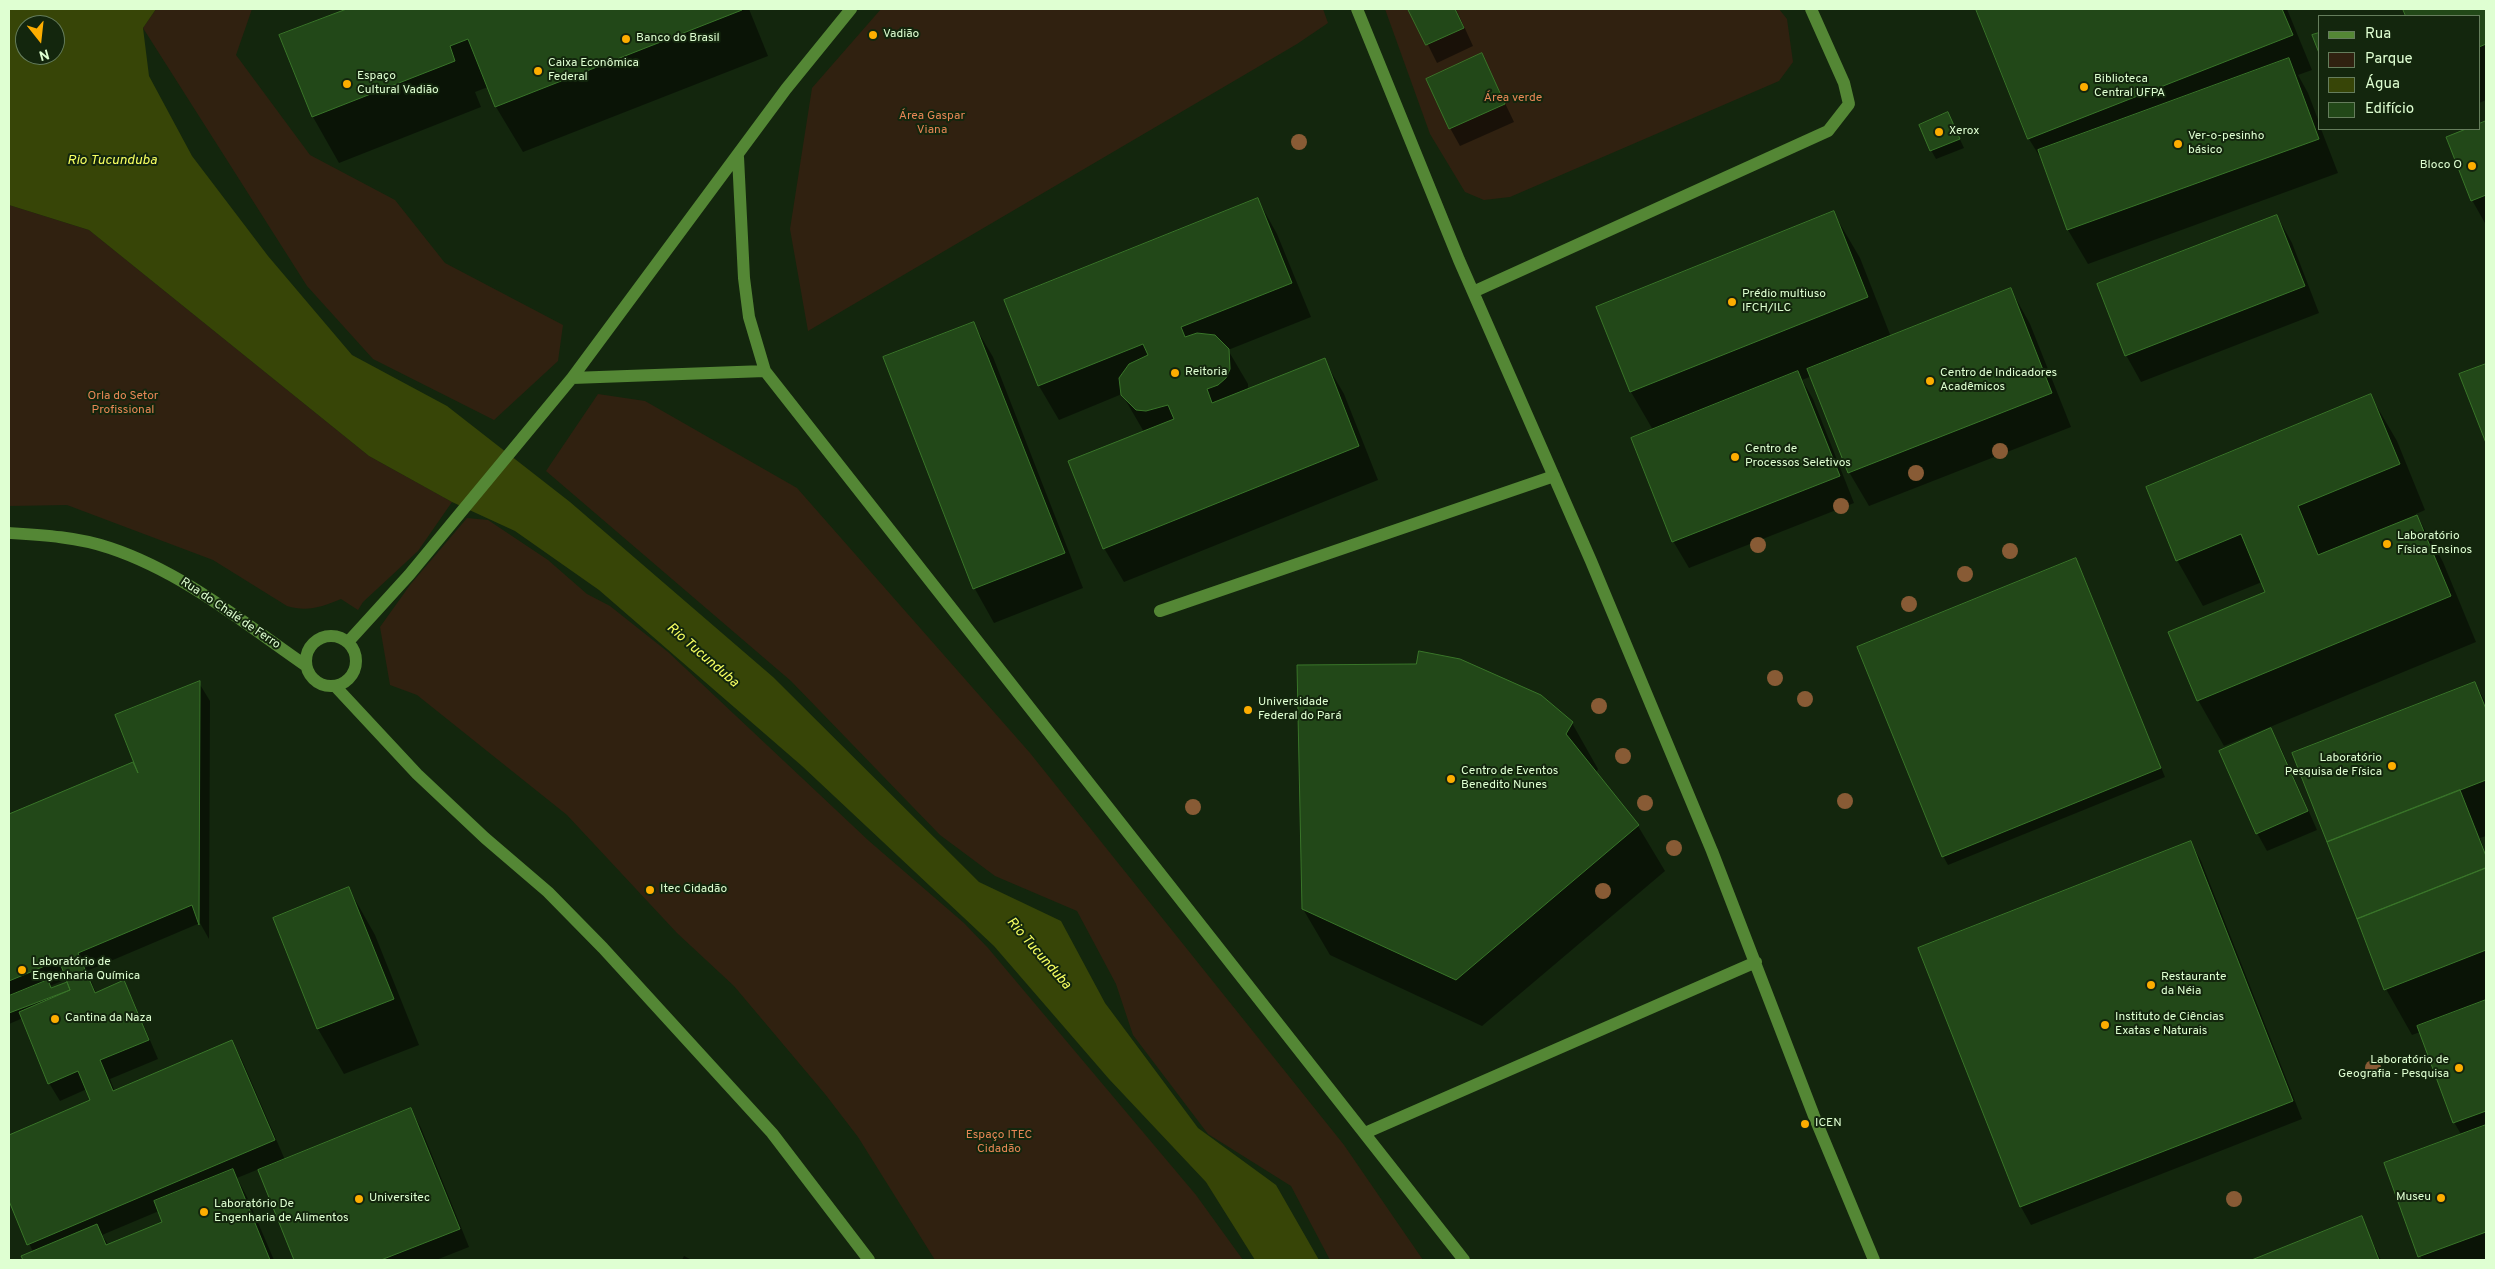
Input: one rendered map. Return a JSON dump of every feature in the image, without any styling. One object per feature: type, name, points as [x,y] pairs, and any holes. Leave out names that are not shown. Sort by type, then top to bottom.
[{"type":"lane","points":[[348,642],[409,575],[572,378],[738,157],[786,89],[851,9]]},
{"type":"lane","points":[[1357,9],[1473,292],[1554,476],[1712,851],[1814,1116],[1874,1260]]},
{"type":"lane","points":[[1473,292],[1828,131],[1849,104],[1844,83],[1811,9]]},
{"type":"lane","points":[[738,157],[744,278],[749,318],[765,370],[1464,1260]]},
{"type":"lane","points":[[572,378],[765,370]]},
{"type":"lane","points":[[1160,611],[1554,476]]},
{"type":"lane","name":"Rua do Chalé de Ferro","points":[[9,533],[51,536],[110,548],[184,582],[305,665]]},
{"type":"lane","points":[[329,636],[340,637],[348,642],[356,659],[356,668],[351,677],[335,686],[327,687],[312,679],[305,665],[306,654],[310,646],[319,638],[329,636]]},
{"type":"lane","points":[[335,686],[417,774],[485,838],[548,892],[603,948],[772,1133],[869,1260]]},
{"type":"lane","points":[[1365,1133],[1756,962]]},
{"type":"green space","points":[[156,9],[252,9],[236,55],[310,155],[395,200],[445,263],[563,325],[558,361],[494,420],[373,359],[307,286],[143,28]]},
{"type":"green space","name":"Área Gaspar Viana","points":[[881,9],[1323,9],[1328,23],[1297,44],[808,331],[790,229],[812,88]]},
{"type":"green space","name":"Área verde","points":[[1385,9],[1779,9],[1787,19],[1793,62],[1779,81],[1510,197],[1484,200],[1465,192],[1430,134]]},
{"type":"green space","name":"Orla do Setor Profissional","points":[[9,205],[89,230],[369,456],[452,502],[418,551],[363,602],[358,610],[341,599],[321,606],[301,609],[287,606],[213,560],[67,505],[9,506]]},
{"type":"green space","points":[[598,394],[645,401],[797,488],[1030,753],[1344,1145],[1423,1260],[1330,1260],[1291,1186],[1208,1134],[1133,1035],[1116,984],[1077,911],[995,876],[940,835],[791,681],[546,471]]},
{"type":"green space","name":"Espaço ITEC Cidadão","points":[[467,518],[488,520],[548,560],[587,594],[610,606],[668,652],[869,841],[964,923],[988,948],[1196,1195],[1243,1260],[935,1260],[858,1137],[825,1094],[734,986],[677,933],[567,815],[417,695],[390,685],[380,627],[410,585]]},
{"type":"water","name":"Rio Tucunduba","points":[[9,9],[156,9],[143,28],[149,76],[192,156],[268,256],[352,355],[447,406],[570,502],[773,677],[979,882],[1061,921],[1105,1003],[1198,1128],[1276,1185],[1319,1260],[1255,1260],[1206,1182],[1109,1079],[994,946],[802,766],[599,590],[515,531],[452,502],[369,456],[89,230],[9,205]]},
{"type":"building","name":"Espaço Cultural Vadião","points":[[347,9],[742,10],[495,107],[468,39],[450,46],[455,61],[312,117],[279,35]]},
{"type":"building","points":[[1408,9],[1455,9],[1464,28],[1426,45]]},
{"type":"building","name":"Biblioteca Central UFPA","points":[[1976,9],[2282,9],[2293,35],[2028,139]]},
{"type":"building","points":[[2403,9],[2486,9],[2486,44],[2480,47],[2480,15],[2406,15]]},
{"type":"building","points":[[2318,33],[2318,50],[2312,35]]},
{"type":"building","points":[[1482,53],[1505,104],[1449,129],[1426,79]]},
{"type":"building","name":"Ver-o-pesinho básico","points":[[2289,58],[2319,139],[2067,230],[2038,150]]},
{"type":"building","name":"Xerox","points":[[1948,112],[1960,139],[1930,151],[1919,125]]},
{"type":"building","name":"Bloco O","points":[[2486,121],[2486,195],[2471,201],[2446,137],[2464,130],[2480,130],[2480,124]]},
{"type":"building","name":"Reitoria","points":[[1258,198],[1292,283],[1181,327],[1185,337],[1197,333],[1215,335],[1229,349],[1230,369],[1226,378],[1218,385],[1207,389],[1212,403],[1325,358],[1359,446],[1103,549],[1068,461],[1174,419],[1168,405],[1146,411],[1136,410],[1121,395],[1119,378],[1129,364],[1148,355],[1143,344],[1038,386],[1004,300]]},
{"type":"building","name":"Prédio multiuso IFCH/ILC","points":[[1834,211],[1868,297],[1630,392],[1596,307]]},
{"type":"building","points":[[2277,215],[2305,286],[2125,356],[2097,284]]},
{"type":"building","name":"Centro de Indicadores Acadêmicos","points":[[2011,288],[2052,393],[1848,473],[1807,369]]},
{"type":"building","points":[[974,322],[1065,553],[973,589],[883,357]]},
{"type":"building","points":[[2486,364],[2486,443],[2459,374]]},
{"type":"building","name":"Centro de Processos Seletivos","points":[[1798,371],[1840,476],[1672,542],[1631,438]]},
{"type":"building","name":"Laboratório Física Ensinos","points":[[2371,394],[2400,464],[2298,506],[2318,555],[2417,515],[2451,596],[2197,701],[2168,632],[2265,592],[2241,534],[2176,561],[2146,487]]},
{"type":"building","points":[[2076,558],[2161,768],[1942,857],[1857,647]]},
{"type":"building","name":"Centro de Eventos Benedito Nunes","points":[[1419,651],[1460,659],[1541,695],[1573,722],[1566,734],[1639,825],[1456,980],[1302,909],[1297,665],[1416,664]]},
{"type":"building","name":"Laboratório de Engenharia Química","points":[[200,681],[199,925],[192,905],[78,953],[95,993],[124,980],[149,1040],[100,1060],[113,1091],[232,1040],[275,1140],[27,1245],[9,1201],[9,1135],[90,1100],[78,1071],[48,1084],[19,1012],[70,990],[59,960],[9,981],[9,814],[133,762],[138,773],[115,715]]},
{"type":"building","name":"Laboratório Pesquisa de Física","points":[[2475,682],[2486,709],[2486,780],[2327,842],[2292,753]]},
{"type":"building","points":[[2271,728],[2308,811],[2256,834],[2219,751]]},
{"type":"building","name":"Laboratório Pesquisa de Física","points":[[2460,790],[2486,856],[2486,868],[2357,919],[2327,842]]},
{"type":"building","name":"Instituto de Ciências Exatas e Naturais","points":[[2191,841],[2293,1101],[2020,1207],[1918,948]]},
{"type":"building","points":[[2486,868],[2486,950],[2384,990],[2357,919]]},
{"type":"building","points":[[349,887],[394,999],[317,1029],[273,918]]},
{"type":"building","points":[[48,980],[51,988],[67,982],[70,990],[9,1013],[9,996]]},
{"type":"building","name":"Laboratório de Geografia - Pesquisa","points":[[2486,1000],[2486,1111],[2453,1123],[2417,1026]]},
{"type":"building","name":"Universitec","points":[[411,1108],[460,1229],[381,1260],[294,1260],[258,1170]]},
{"type":"building","name":"Museu","points":[[2486,1125],[2486,1232],[2418,1257],[2384,1163]]},
{"type":"building","name":"Laboratório De Engenharia de Alimentos","points":[[233,1169],[270,1260],[23,1260],[21,1256],[97,1224],[106,1245],[162,1222],[154,1201]]},
{"type":"building","points":[[2362,1216],[2379,1260],[2252,1260]]},
{"type":"place","name":"Vadião","points":[[873,35]]},
{"type":"place","name":"Banco do Brasil","points":[[626,39]]},
{"type":"place","name":"Caixa Econômica Federal","points":[[538,71]]},
{"type":"place","name":"Espaço Cultural Vadião","points":[[347,84]]},
{"type":"place","name":"Biblioteca Central UFPA","points":[[2084,87]]},
{"type":"place","name":"Xerox","points":[[1939,132]]},
{"type":"place","name":"Ver-o-pesinho básico","points":[[2178,144]]},
{"type":"place","name":"Bloco O","points":[[2472,166]]},
{"type":"place","name":"Prédio multiuso IFCH/ILC","points":[[1732,302]]},
{"type":"place","name":"Reitoria","points":[[1175,373]]},
{"type":"place","name":"Centro de Indicadores Acadêmicos","points":[[1930,381]]},
{"type":"place","name":"Centro de Processos Seletivos","points":[[1735,457]]},
{"type":"place","name":"Laboratório Física Ensinos","points":[[2387,544]]},
{"type":"place","name":"Universidade Federal do Pará","points":[[1248,710]]},
{"type":"place","name":"Laboratório Pesquisa de Física","points":[[2392,766]]},
{"type":"place","name":"Centro de Eventos Benedito Nunes","points":[[1451,779]]},
{"type":"place","name":"Itec Cidadão","points":[[650,890]]},
{"type":"place","name":"Laboratório de Engenharia Química","points":[[22,970]]},
{"type":"place","name":"Restaurante da Néia","points":[[2151,985]]},
{"type":"place","name":"Cantina da Naza","points":[[55,1019]]},
{"type":"place","name":"Instituto de Ciências Exatas e Naturais","points":[[2105,1025]]},
{"type":"place","name":"Laboratório de Geografia - Pesquisa","points":[[2459,1068]]},
{"type":"place","name":"ICEN","points":[[1805,1124]]},
{"type":"place","name":"Museu","points":[[2441,1198]]},
{"type":"place","name":"Universitec","points":[[359,1199]]},
{"type":"place","name":"Laboratório De Engenharia de Alimentos","points":[[204,1212]]}]
